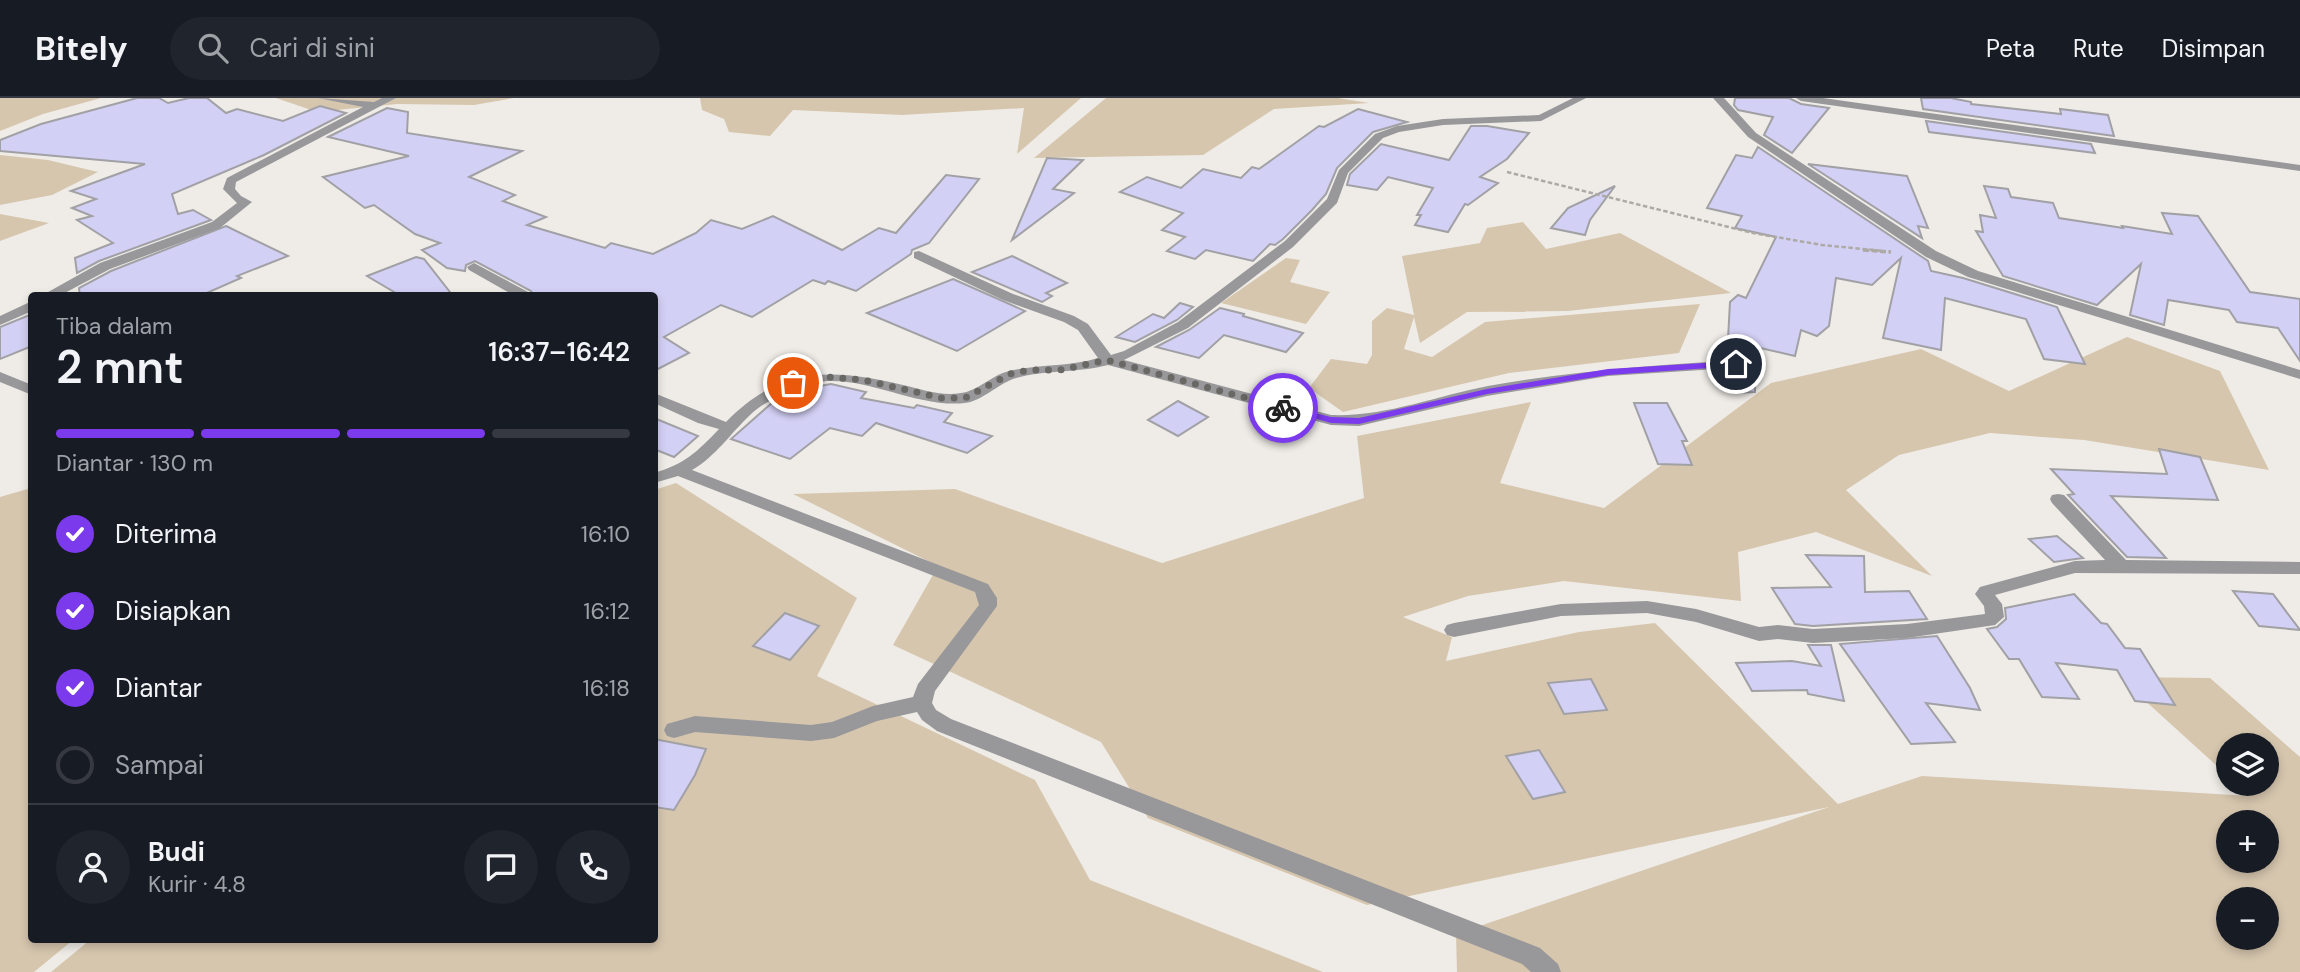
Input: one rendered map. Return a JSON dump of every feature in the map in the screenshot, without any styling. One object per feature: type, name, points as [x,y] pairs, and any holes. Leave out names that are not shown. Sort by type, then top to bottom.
[{"type":"street","points":[[323,98],[374,105]]},
{"type":"street","points":[[56,292],[105,266],[216,225],[246,202],[237,199],[229,189],[231,180],[391,98]]},
{"type":"street","points":[[658,477],[679,471],[697,461],[747,409],[793,383],[827,377],[864,380],[941,398],[965,398],[1010,374],[1081,367],[1129,354],[1183,325],[1289,244],[1333,200],[1343,172],[1380,135],[1396,129],[1443,121],[1541,118],[1581,98]]},
{"type":"street","points":[[1718,98],[1752,135],[1931,254],[1973,274],[2300,375]]},
{"type":"street","points":[[1801,98],[2300,168]]},
{"type":"street","points":[[919,255],[1008,297],[1069,319],[1083,327],[1107,360],[1343,422],[1359,421],[1487,391],[1608,372],[1759,363]]},
{"type":"street","points":[[474,267],[518,292]]},
{"type":"street","points":[[0,321],[28,307]]},
{"type":"street","points":[[0,376],[28,389]]},
{"type":"street","points":[[658,399],[704,420],[728,427]]},
{"type":"street","points":[[679,471],[982,588],[988,598],[988,606],[925,689],[922,703],[929,715],[944,726],[1531,956],[1549,972]]},
{"type":"street","points":[[2058,499],[2120,565]]},
{"type":"street","points":[[1454,630],[1561,610],[1647,607],[1696,616],[1759,634],[1778,632],[1812,636],[1907,631],[1989,621],[1995,617],[1995,611],[1993,604],[1984,594],[1986,591],[2075,567],[2120,565],[2300,568]]},
{"type":"street","points":[[674,730],[695,724],[811,733],[834,730],[873,714],[922,703]]},
{"type":"path","points":[[1507,172],[1552,180],[1763,236],[1826,247],[1931,254]]},
{"type":"shaded area","points":[[0,98],[101,98],[43,114],[0,131]]},
{"type":"shaded area","points":[[276,98],[514,98],[474,105],[397,104],[317,112]]},
{"type":"shaded area","points":[[700,98],[1081,98],[1017,154],[1024,108],[902,115],[793,110],[770,136],[729,132],[724,119],[702,110]]},
{"type":"shaded area","points":[[1106,98],[1338,98],[1369,103],[1274,109],[1203,155],[1034,158]]},
{"type":"shaded area","points":[[0,155],[48,160],[98,172],[52,195],[0,205]]},
{"type":"shaded area","points":[[0,214],[49,223],[0,241]]},
{"type":"shaded area","points":[[1523,222],[1546,249],[1620,233],[1731,293],[1568,311],[1467,312],[1420,343],[1414,317],[1404,349],[1432,357],[1485,322],[1700,304],[1679,353],[1509,373],[1343,412],[1309,388],[1331,359],[1367,364],[1372,355],[1372,321],[1387,308],[1414,315],[1402,256],[1480,243],[1487,228]]},
{"type":"shaded area","points":[[1286,258],[1300,260],[1290,282],[1330,292],[1306,324],[1221,303]]},
{"type":"shaded area","points":[[2127,337],[2220,371],[2269,470],[2084,440],[1990,433],[1899,455],[1846,490],[1932,576],[1816,532],[1738,552],[1741,601],[1564,581],[1468,596],[1403,617],[1452,637],[1446,661],[1579,632],[1655,623],[1838,804],[1922,776],[2216,796],[2279,796],[2279,739],[2300,757],[2300,972],[1457,972],[1456,934],[1829,807],[1367,905],[1148,818],[1101,742],[893,645],[938,566],[793,494],[955,489],[1162,563],[1364,498],[1357,436],[1531,402],[1500,483],[1604,508],[1771,383],[1921,349],[2009,391]]},
{"type":"shaded area","points":[[676,483],[857,598],[817,676],[1035,780],[1090,880],[1323,972],[51,972],[86,943],[658,943],[658,489]]},
{"type":"shaded area","points":[[28,489],[28,943],[69,943],[34,972],[0,972],[0,497]]},
{"type":"shaded area","points":[[2119,677],[2210,678],[2273,733],[2216,733],[2216,765]]},
{"type":"building","points":[[137,98],[159,98],[168,103],[189,98],[207,98],[226,113],[237,109],[283,121],[320,106],[346,113],[264,155],[172,194],[178,214],[193,210],[211,220],[99,261],[77,273],[75,258],[113,243],[77,220],[92,216],[72,208],[96,199],[71,191],[145,164],[0,151],[0,140],[41,124]]},
{"type":"building","points":[[1735,98],[1789,98],[1801,104],[1829,108],[1792,153],[1764,135],[1773,117],[1738,110],[1734,105]]},
{"type":"building","points":[[1921,98],[1951,98],[1971,104],[2061,114],[2060,109],[2108,115],[2114,136],[1923,109]]},
{"type":"building","points":[[387,108],[408,112],[407,133],[522,151],[469,177],[515,195],[503,201],[546,217],[527,225],[605,248],[611,243],[653,254],[696,233],[711,220],[742,229],[773,216],[842,250],[879,228],[896,233],[946,175],[979,179],[929,243],[912,250],[911,254],[856,291],[828,281],[825,284],[813,280],[752,317],[721,305],[664,337],[689,353],[658,369],[658,292],[532,292],[475,261],[466,265],[465,271],[447,268],[422,250],[440,243],[415,234],[374,205],[365,208],[323,177],[409,156],[328,137]]},
{"type":"building","points":[[1358,109],[1407,122],[1373,132],[1337,168],[1326,194],[1312,210],[1283,239],[1275,245],[1270,244],[1253,261],[1206,250],[1195,259],[1167,251],[1185,237],[1162,230],[1183,213],[1120,192],[1147,177],[1181,188],[1203,169],[1241,178],[1252,167],[1259,169],[1319,126],[1324,127]]},
{"type":"building","points":[[1926,121],[2091,144],[2095,153],[1929,132]]},
{"type":"building","points":[[1471,126],[1529,133],[1507,159],[1480,177],[1498,183],[1468,205],[1465,204],[1448,232],[1415,225],[1421,215],[1417,215],[1433,188],[1388,177],[1377,190],[1347,185],[1350,174],[1381,144],[1449,160]]},
{"type":"building","points":[[1758,147],[1928,261],[1931,271],[2057,307],[2085,364],[2044,359],[2026,319],[1945,298],[1941,350],[1883,338],[1901,258],[1872,285],[1836,278],[1829,326],[1817,336],[1801,330],[1795,356],[1756,347],[1756,357],[1727,358],[1730,302],[1738,295],[1746,298],[1776,237],[1735,228],[1742,216],[1707,208],[1736,155],[1752,158]]},
{"type":"building","points":[[1047,158],[1083,160],[1053,189],[1074,193],[1012,240]]},
{"type":"building","points":[[1808,164],[1907,176],[1928,228],[1918,226],[1922,238]]},
{"type":"building","points":[[1615,186],[1590,220],[1585,235],[1551,228],[1568,208]]},
{"type":"building","points":[[1984,186],[2008,189],[2011,197],[2053,203],[2059,218],[2123,228],[2122,226],[2172,234],[2162,213],[2198,216],[2250,292],[2300,299],[2300,361],[2278,328],[2237,322],[2229,310],[2168,300],[2164,325],[2130,315],[2141,264],[2097,305],[2003,276],[1976,231],[1983,232],[1980,215],[1996,218]]},
{"type":"building","points":[[226,226],[288,256],[237,276],[241,278],[209,292],[80,292],[79,288],[111,271]]},
{"type":"building","points":[[1012,256],[1067,283],[1046,293],[1052,296],[1042,302],[972,272]]},
{"type":"building","points":[[416,257],[424,259],[450,292],[394,292],[367,276]]},
{"type":"building","points":[[953,279],[1025,311],[957,351],[867,313]]},
{"type":"building","points":[[1180,303],[1193,307],[1177,320],[1135,342],[1116,337],[1153,314],[1164,318]]},
{"type":"building","points":[[1220,308],[1303,333],[1286,352],[1224,335],[1199,358],[1156,347],[1189,330]]},
{"type":"building","points":[[28,316],[28,348],[0,359],[0,327]]},
{"type":"building","points":[[1755,369],[1755,392],[1734,393],[1725,383],[1726,371]]},
{"type":"building","points":[[831,384],[866,392],[861,398],[914,408],[917,405],[952,413],[944,422],[992,436],[967,453],[876,423],[862,436],[830,428],[790,459],[731,439],[773,402],[797,390]]},
{"type":"building","points":[[1178,401],[1208,417],[1178,436],[1148,420]]},
{"type":"building","points":[[1634,403],[1667,403],[1687,441],[1682,441],[1692,465],[1658,464]]},
{"type":"building","points":[[658,420],[698,436],[674,457],[658,451]]},
{"type":"building","points":[[2159,449],[2200,457],[2218,500],[2111,496],[2166,558],[2127,557],[2068,495],[2074,494],[2051,469],[2167,474]]},
{"type":"building","points":[[2057,536],[2083,558],[2054,562],[2029,539]]},
{"type":"building","points":[[1806,555],[1864,556],[1865,592],[1909,591],[1927,619],[1813,626],[1795,624],[1772,588],[1831,587]]},
{"type":"building","points":[[2233,591],[2273,594],[2300,630],[2259,626]]},
{"type":"building","points":[[2074,594],[2101,623],[2107,624],[2125,648],[2140,649],[2175,705],[2135,701],[2117,670],[2056,663],[2079,699],[2042,697],[2019,659],[2009,659],[1987,629],[1997,627],[2006,619],[2005,608]]},
{"type":"building","points":[[785,613],[819,626],[790,660],[753,646]]},
{"type":"building","points":[[1937,636],[1970,688],[1980,710],[1926,703],[1955,742],[1911,744],[1840,644]]},
{"type":"building","points":[[1808,645],[1831,645],[1844,701],[1808,694],[1807,690],[1752,691],[1736,663],[1792,661],[1821,666]]},
{"type":"building","points":[[1591,679],[1607,710],[1564,714],[1548,683]]},
{"type":"building","points":[[658,740],[706,749],[695,775],[674,810],[658,808]]},
{"type":"building","points":[[1539,750],[1565,792],[1533,799],[1506,756]]},
{"type":"way so far","points":[[793,383],[827,377],[864,380],[941,398],[965,398],[1010,374],[1029,370],[1060,370],[1107,360],[1283,408]]},
{"type":"route","points":[[1283,408],[1331,420],[1359,421],[1487,391],[1608,372],[1736,364]]}]
